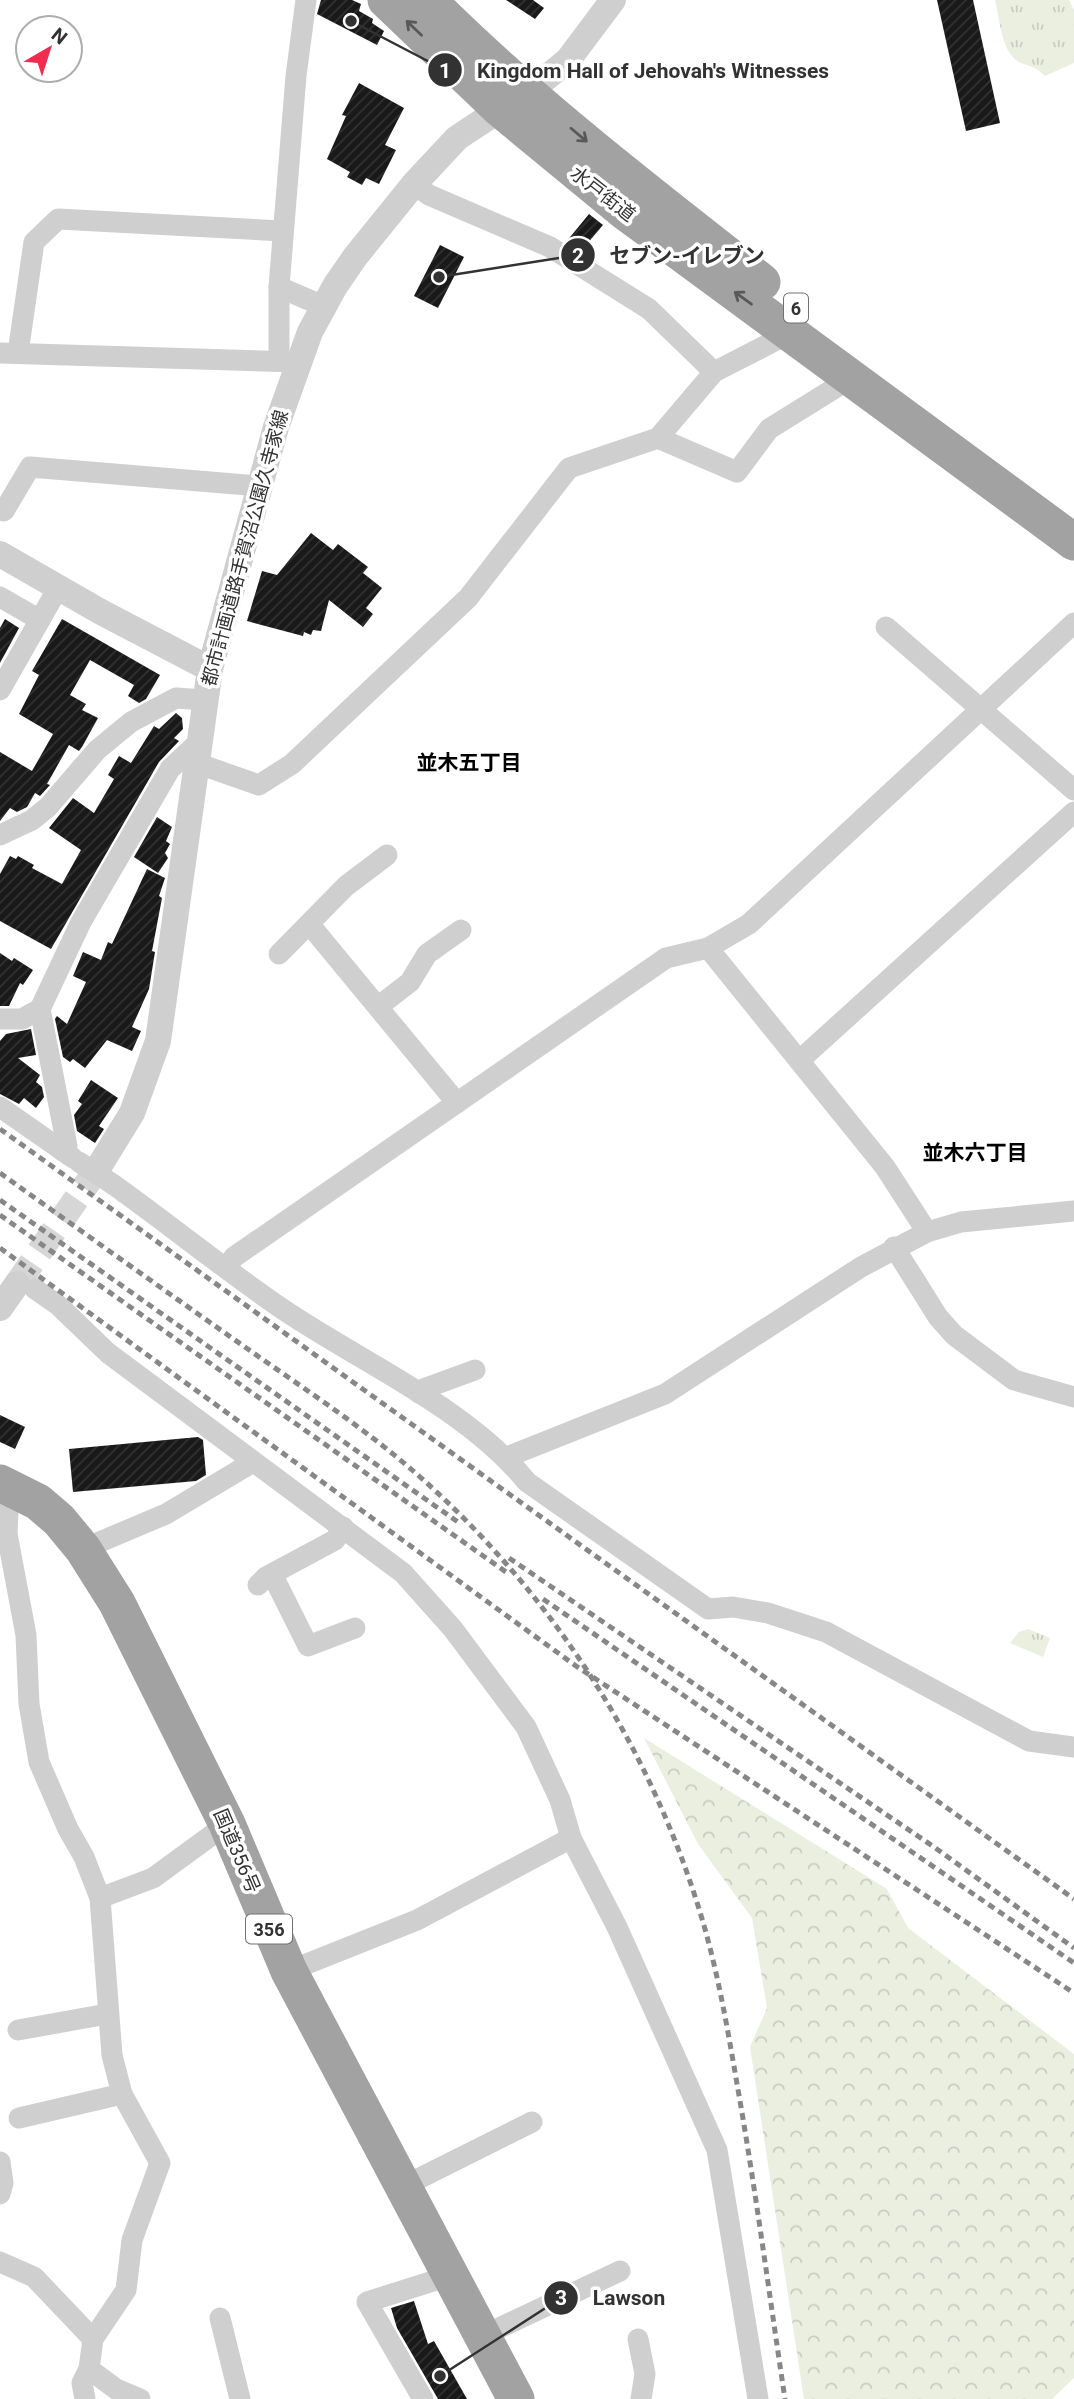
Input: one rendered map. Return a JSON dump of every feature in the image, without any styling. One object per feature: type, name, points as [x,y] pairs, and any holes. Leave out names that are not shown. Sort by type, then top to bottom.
[{"type":"highway","name":"水戸街道","points":[[386,0],[513,100],[639,186],[802,313],[1074,514]]},
{"type":"highway","name":"水戸街道","points":[[428,0],[513,100],[624,211],[1074,542]]},
{"type":"highway","name":"国道356号","points":[[5,1485],[49,1511],[83,1549],[117,1603],[227,1824],[289,1972],[404,2186],[480,2337],[519,2397]]},
{"type":"street","points":[[282,231],[58,219],[34,242],[9,353],[288,361],[279,287],[282,231],[306,0]]},
{"type":"street","name":"都市計画道路手賀沼公園久寺家線","points":[[89,1166],[132,1113],[158,1041],[200,752],[205,700],[288,361],[355,257],[414,184],[457,138],[568,60],[613,0]]},
{"type":"street","points":[[414,184],[429,195],[550,247],[649,309],[714,372]]},
{"type":"street","points":[[279,287],[323,306]]},
{"type":"street","points":[[89,1166],[67,1146],[40,1009],[81,922],[170,769],[200,752],[259,785],[292,764],[468,598],[569,468],[658,438],[714,372],[790,333]]},
{"type":"street","points":[[658,438],[737,472],[769,429],[851,377]]},
{"type":"street","points":[[0,509],[4,511],[30,467],[259,486]]},
{"type":"street","points":[[0,554],[211,669]]},
{"type":"street","points":[[0,690],[58,588]]},
{"type":"street","points":[[0,597],[40,620]]},
{"type":"street","points":[[227,1267],[234,1257],[666,958],[708,948],[749,924],[1074,623]]},
{"type":"street","points":[[886,627],[1074,790]]},
{"type":"street","points":[[0,835],[32,820],[48,807],[97,750],[131,722],[176,698],[205,700]]},
{"type":"street","points":[[801,1059],[1074,812]]},
{"type":"street","points":[[279,954],[346,886],[387,855]]},
{"type":"street","points":[[310,925],[457,1103]]},
{"type":"street","points":[[379,1006],[410,982],[427,954],[461,930]]},
{"type":"street","points":[[708,948],[801,1059],[885,1167],[927,1232]]},
{"type":"street","points":[[0,1019],[22,1018],[40,1009]]},
{"type":"street","points":[[0,1107],[89,1166],[282,1308],[419,1393],[507,1457],[527,1482],[708,1609],[733,1608],[768,1613],[826,1632],[1029,1741],[1074,1747]]},
{"type":"street","points":[[507,1457],[665,1394],[894,1247],[927,1232],[961,1222],[1074,1211]]},
{"type":"street","points":[[894,1247],[938,1317],[954,1335],[1014,1380],[1074,1397]]},
{"type":"street","points":[[0,1308],[26,1286],[58,1305],[108,1353],[403,1573],[425,1596],[526,1727],[560,1800],[571,1838],[617,1927],[717,2150],[758,2399]]},
{"type":"street","points":[[419,1393],[423,1389],[475,1370]]},
{"type":"street","points":[[83,1549],[166,1514],[253,1462]]},
{"type":"street","points":[[5,1485],[7,1534],[26,1635],[29,1704],[39,1762],[68,1829],[84,1857],[100,1898],[107,2014],[121,2094],[160,2163],[132,2240],[126,2290],[93,2339],[89,2369],[82,2383],[85,2399]]},
{"type":"street","points":[[342,1527],[335,1540],[265,1579],[308,1646],[355,1628]]},
{"type":"street","points":[[100,1898],[153,1878],[227,1824]]},
{"type":"street","points":[[289,1972],[417,1920],[571,1838]]},
{"type":"street","points":[[18,2030],[107,2014]]},
{"type":"street","points":[[19,2118],[121,2094]]},
{"type":"street","points":[[404,2186],[532,2122]]},
{"type":"street","points":[[0,2162],[4,2183],[0,2194]]},
{"type":"street","points":[[0,2262],[34,2277],[93,2339]]},
{"type":"street","points":[[480,2337],[620,2271]]},
{"type":"street","points":[[422,2399],[367,2302],[449,2276]]},
{"type":"street","points":[[220,2318],[240,2399]]},
{"type":"street","points":[[638,2339],[645,2374],[641,2399]]},
{"type":"street","points":[[89,2369],[116,2389],[140,2399]]},
{"type":"green space","points":[[995,0],[1069,0],[1074,10],[1074,63],[1045,76],[1014,58],[1005,44]]},
{"type":"green space","points":[[1028,1629],[1050,1638],[1043,1657],[1010,1643],[1019,1632]]},
{"type":"green space","points":[[644,1738],[887,1889],[908,1928],[1074,2054],[1074,2378],[1052,2399],[804,2399],[750,2047],[767,2008],[752,1918],[698,1844]]},
{"type":"building","points":[[321,0],[352,0],[361,4],[359,11],[373,19],[372,23],[384,31],[377,45],[317,14]]},
{"type":"building","points":[[506,0],[533,0],[544,8],[535,19]]},
{"type":"building","points":[[937,0],[973,0],[1000,123],[966,131]]},
{"type":"building","points":[[359,83],[404,108],[385,145],[396,150],[379,184],[366,178],[362,185],[347,177],[350,172],[327,159],[346,116],[342,115]]},
{"type":"building","points":[[589,214],[603,225],[581,251],[566,242]]},
{"type":"building","points":[[440,245],[464,257],[438,308],[414,296]]},
{"type":"building","points":[[311,533],[333,550],[338,544],[368,567],[363,573],[382,588],[366,608],[373,614],[363,627],[329,600],[321,631],[313,630],[311,635],[304,632],[303,636],[247,621],[262,571],[277,575]]},
{"type":"building","points":[[5,619],[19,628],[0,663],[0,628]]},
{"type":"building","points":[[62,619],[160,675],[146,699],[139,703],[128,696],[134,685],[90,660],[70,695],[86,704],[82,710],[98,718],[82,747],[79,751],[69,745],[47,784],[50,785],[40,796],[35,793],[27,807],[17,812],[10,808],[0,821],[0,752],[32,771],[53,734],[19,714],[39,675],[32,671]]},
{"type":"building","points":[[176,713],[182,718],[183,729],[174,738],[179,741],[159,762],[51,949],[0,921],[0,874],[10,856],[16,859],[18,856],[34,865],[32,868],[62,884],[81,850],[49,828],[73,798],[94,813],[114,779],[108,775],[119,756],[131,763],[154,726],[159,729]]},
{"type":"building","points":[[157,817],[172,827],[166,841],[170,844],[165,853],[168,858],[158,873],[134,857]]},
{"type":"building","points":[[147,869],[165,878],[159,896],[162,898],[152,951],[155,952],[149,989],[132,1027],[141,1031],[132,1051],[107,1040],[85,1068],[73,1059],[70,1062],[63,1057],[55,1019],[57,1016],[67,1024],[86,982],[73,976],[83,952],[101,960],[108,942],[112,944]]},
{"type":"building","points":[[0,953],[33,970],[23,985],[20,983],[9,1006],[0,1006]]},
{"type":"building","points":[[31,1029],[36,1055],[18,1058],[40,1075],[36,1082],[42,1087],[44,1097],[36,1108],[24,1098],[19,1104],[0,1094],[0,1041],[6,1034]]},
{"type":"building","points":[[91,1080],[118,1098],[99,1126],[104,1129],[95,1143],[77,1131],[74,1115],[82,1104],[78,1101]]},
{"type":"building","points":[[0,1415],[25,1427],[15,1449],[0,1442]]},
{"type":"building","points":[[198,1437],[203,1440],[206,1475],[196,1481],[73,1492],[69,1449]]},
{"type":"building","points":[[414,2301],[428,2344],[434,2341],[467,2399],[438,2399],[397,2328],[391,2308]]},
{"type":"tunnel","points":[[17,1284],[100,1165]]},
{"type":"railway","points":[[0,1129],[1074,1899]]},
{"type":"railway","points":[[0,1173],[337,1412],[419,1476],[512,1570],[553,1621],[590,1675],[653,1789],[678,1850],[707,1935],[740,2101],[785,2399]]},
{"type":"railway","points":[[0,1200],[458,1522]]},
{"type":"railway","points":[[0,1215],[506,1572]]},
{"type":"railway","points":[[0,1248],[576,1666],[1074,1993]]},
{"type":"railway","points":[[509,1558],[934,1847],[1074,1948]]},
{"type":"railway","points":[[543,1599],[1074,1963]]},
{"type":"place","name":"Kingdom Hall of Jehovah's Witnesses","points":[[351,21]]},
{"type":"place","name":"セブン-イレブン","points":[[439,277]]},
{"type":"place","name":"Lawson","points":[[440,2376]]},
{"type":"district","name":"並木五丁目","points":[[469,763]]},
{"type":"district","name":"並木六丁目","points":[[975,1153]]}]
